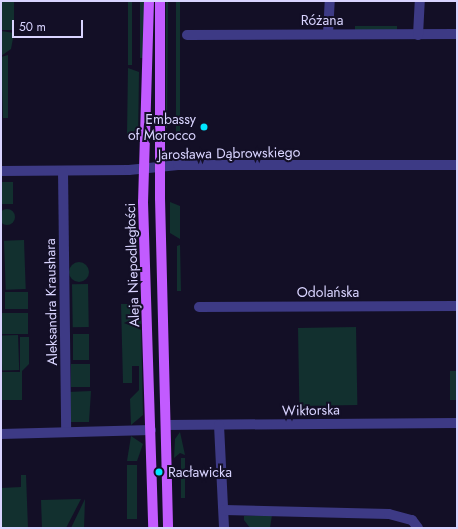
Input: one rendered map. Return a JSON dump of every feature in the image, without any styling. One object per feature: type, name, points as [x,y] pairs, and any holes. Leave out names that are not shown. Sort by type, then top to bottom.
[{"type":"main road","name":"Aleja Niepodległości","points":[[149,1],[144,169],[144,248],[153,528]]},
{"type":"main road","points":[[160,1],[160,167],[168,528]]},
{"type":"street","points":[[328,34],[330,1]]},
{"type":"street","points":[[418,35],[420,1]]},
{"type":"street","name":"Różana","points":[[187,35],[457,34]]},
{"type":"street","name":"Jarosława Dąbrowskiego","points":[[1,171],[144,169],[160,167],[457,165]]},
{"type":"street","name":"Aleksandra Kraushara","points":[[63,170],[66,432]]},
{"type":"street","name":"Odolańska","points":[[199,307],[457,306]]},
{"type":"street","name":"Wiktorska","points":[[166,425],[457,423]]},
{"type":"street","points":[[219,425],[224,528]]},
{"type":"street","points":[[1,434],[151,430]]},
{"type":"street","points":[[224,510],[389,514],[412,520],[418,528]]},
{"type":"green space","points":[[1,1],[14,1],[14,30],[1,30]]},
{"type":"green space","points":[[128,1],[132,1],[132,65],[128,65]]},
{"type":"green space","points":[[140,1],[144,1],[144,58],[140,58]]},
{"type":"green space","points":[[166,1],[168,1],[167,128],[166,128]]},
{"type":"green space","points":[[176,1],[180,1],[180,134],[176,134]]},
{"type":"green space","points":[[355,26],[397,26],[397,31],[355,30]]},
{"type":"green space","points":[[1,31],[14,33],[11,49],[1,56]]},
{"type":"green space","points":[[8,55],[8,118],[3,118],[1,57]]},
{"type":"green space","points":[[128,68],[139,72],[138,142],[127,135]]},
{"type":"green space","points":[[1,182],[13,182],[13,204],[1,204]]},
{"type":"green space","points":[[170,202],[180,206],[180,239],[170,233]]},
{"type":"green space","points":[[7,209],[14,214],[15,217],[10,224],[7,225],[0,220],[-1,217],[4,210]]},
{"type":"green space","points":[[24,240],[26,289],[6,290],[4,241]]},
{"type":"green space","points":[[180,245],[181,291],[177,291],[177,246]]},
{"type":"green space","points":[[79,262],[86,265],[89,272],[86,279],[79,282],[72,279],[69,272],[72,265]]},
{"type":"green space","points":[[72,284],[88,284],[89,327],[73,327]]},
{"type":"green space","points":[[5,292],[28,292],[28,309],[5,309]]},
{"type":"green space","points":[[121,304],[131,304],[131,321],[141,320],[143,415],[131,425],[130,399],[139,390],[139,366],[132,366],[132,383],[123,383]]},
{"type":"green space","points":[[1,313],[28,313],[28,334],[1,334]]},
{"type":"green space","points":[[356,327],[357,405],[299,406],[298,328]]},
{"type":"green space","points":[[73,334],[89,334],[89,360],[73,360]]},
{"type":"green space","points":[[18,335],[19,370],[2,371],[1,336]]},
{"type":"green space","points":[[20,337],[29,337],[29,364],[22,371],[22,400],[1,400],[1,372],[20,372]]},
{"type":"green space","points":[[71,364],[90,364],[90,387],[71,387]]},
{"type":"green space","points":[[450,371],[457,371],[457,400],[450,400]]},
{"type":"green space","points":[[91,391],[89,422],[69,422],[68,392]]},
{"type":"green space","points":[[180,432],[185,455],[180,453],[174,458],[175,439]]},
{"type":"green space","points":[[131,436],[143,444],[137,461],[127,461]]},
{"type":"green space","points":[[181,458],[185,458],[185,498],[181,498]]},
{"type":"green space","points":[[127,465],[137,465],[137,519],[127,519]]},
{"type":"green space","points":[[21,475],[26,475],[28,528],[1,528],[1,488],[21,487]]},
{"type":"green space","points":[[81,499],[66,528],[42,528],[41,500]]},
{"type":"green space","points":[[85,499],[84,528],[71,528]]},
{"type":"green space","points":[[272,515],[270,528],[250,528],[244,520],[244,516]]},
{"type":"place","name":"Embassy of Morocco","points":[[204,127]]},
{"type":"place","name":"Racławicka","points":[[159,472]]}]
